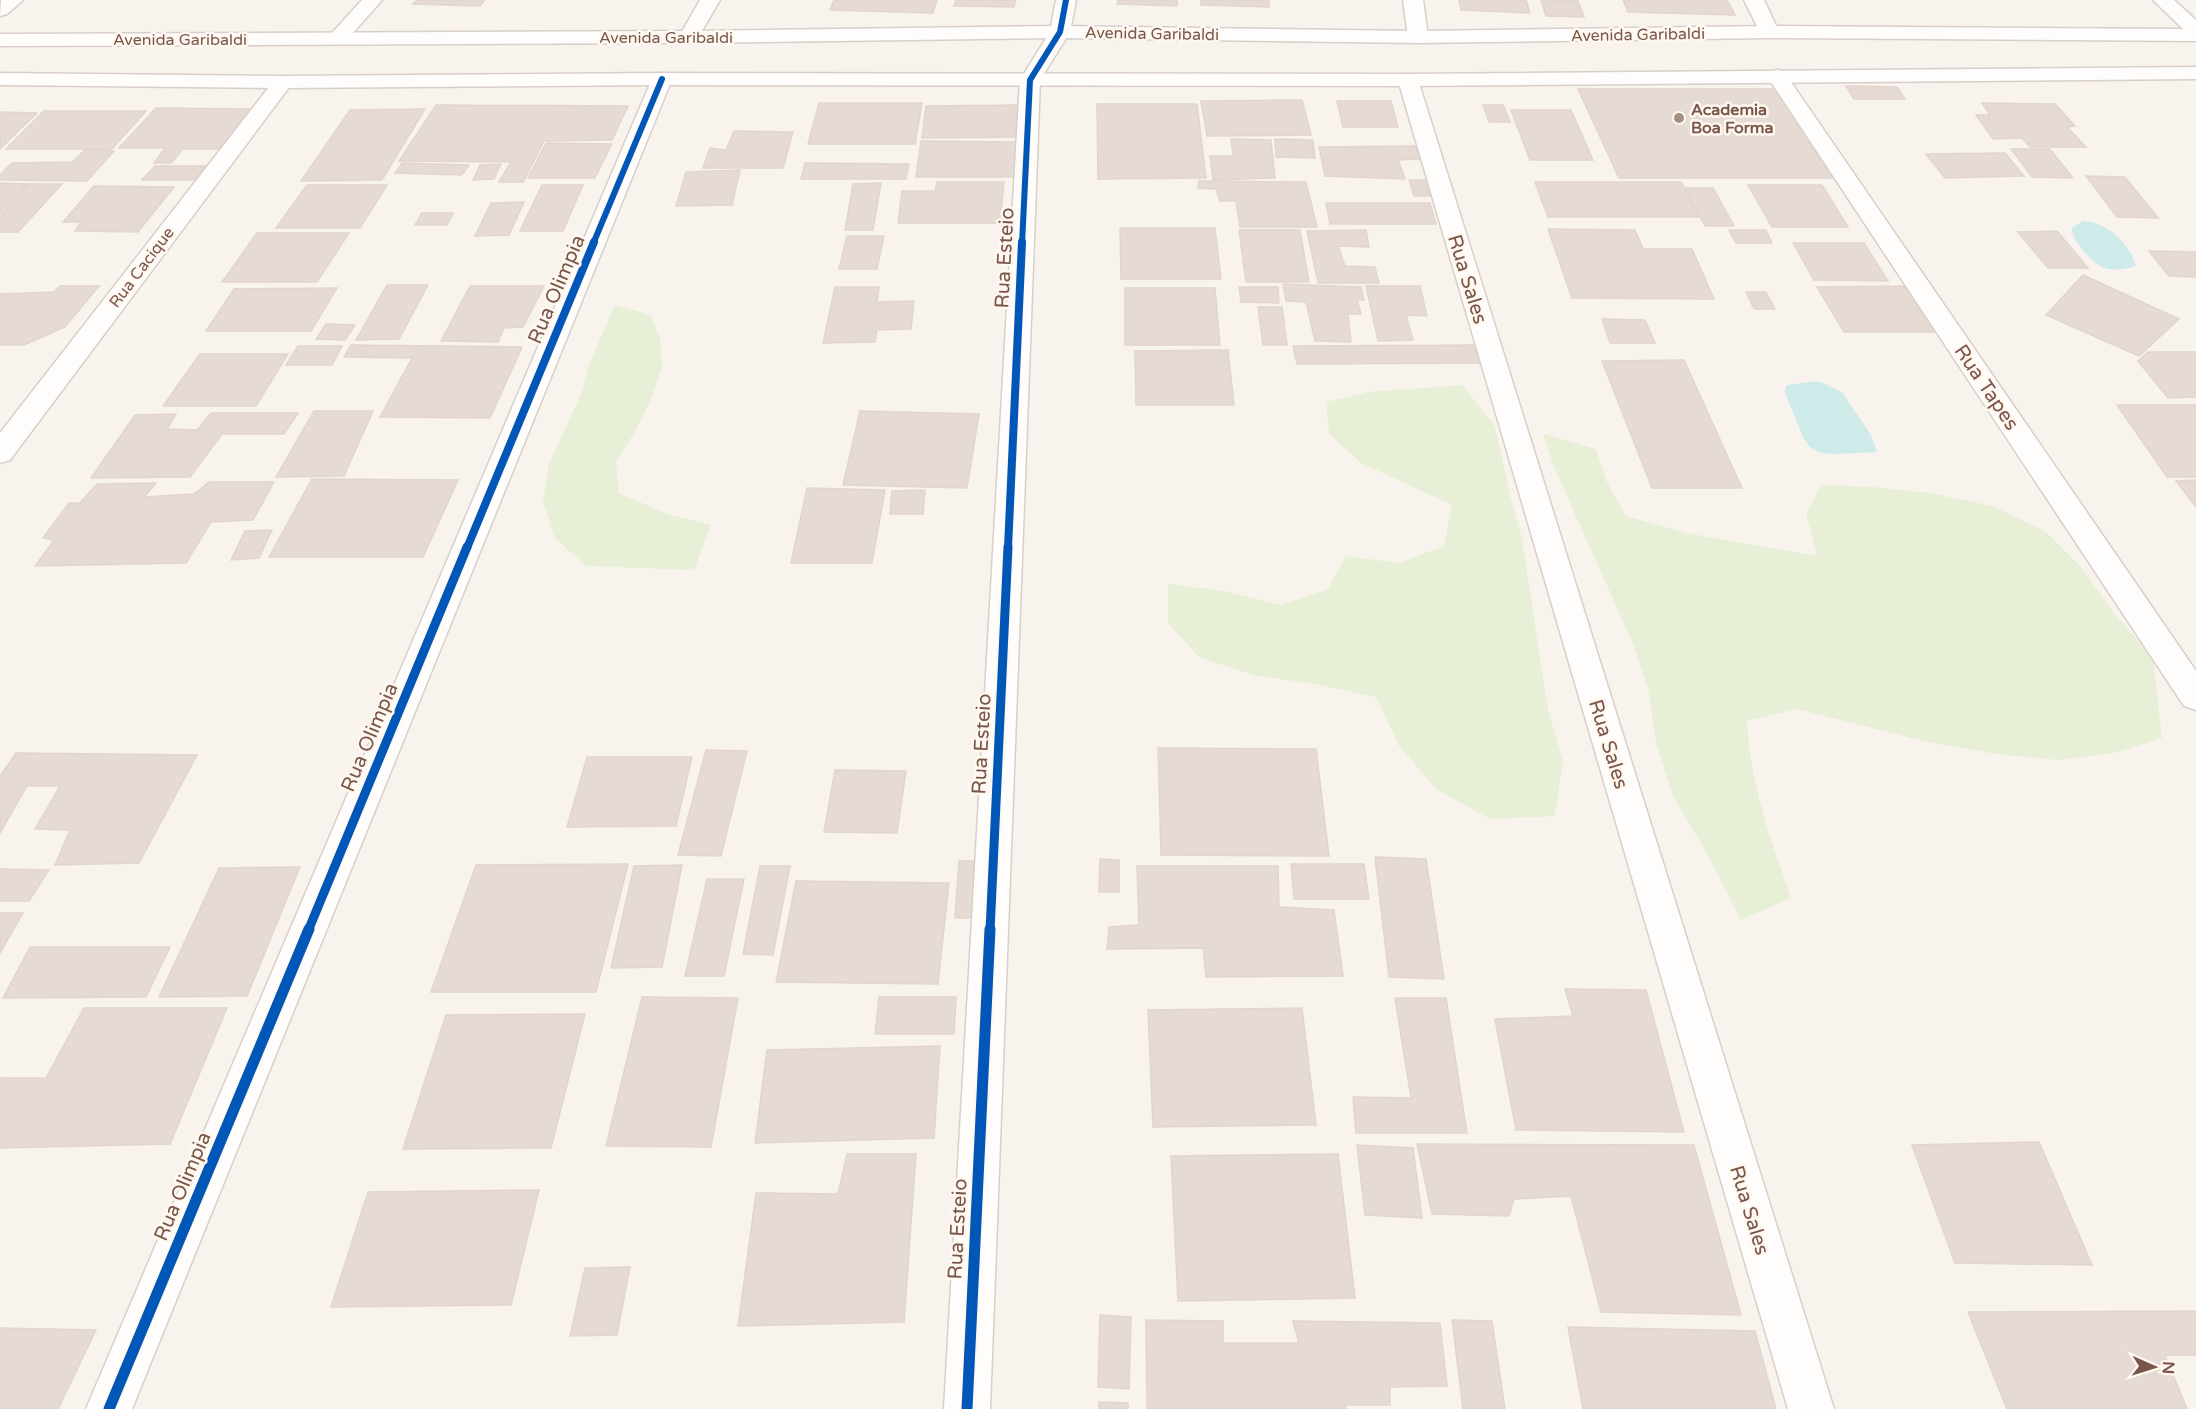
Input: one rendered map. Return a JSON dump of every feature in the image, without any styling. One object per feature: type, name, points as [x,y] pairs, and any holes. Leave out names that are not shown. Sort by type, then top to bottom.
[{"type":"street","points":[[0,10],[13,0]]},
{"type":"street","points":[[338,38],[372,0]]},
{"type":"street","points":[[689,37],[710,0]]},
{"type":"street","points":[[1030,80],[1060,32],[1066,0]]},
{"type":"street","points":[[1413,0],[1418,37]]},
{"type":"street","points":[[1754,0],[1769,32]]},
{"type":"street","points":[[2163,0],[2196,30]]},
{"type":"street","name":"Avenida Garibaldi","points":[[0,40],[689,37],[1060,32],[1418,37],[1769,32],[2196,35]]},
{"type":"street","points":[[0,79],[283,82],[1408,80],[2196,73]]},
{"type":"street","name":"Rua Tapes","points":[[1777,76],[2196,697]]},
{"type":"street","name":"Rua Olimpia","points":[[109,1409],[662,80]]},
{"type":"street","name":"Rua Esteio","points":[[967,1409],[1030,80]]},
{"type":"street","name":"Rua Sales","points":[[1408,80],[1811,1409]]},
{"type":"street","name":"Rua Cacique","points":[[0,453],[283,82]]},
{"type":"green space","points":[[615,305],[651,315],[660,339],[662,366],[652,397],[636,430],[616,462],[619,493],[667,514],[711,525],[694,570],[586,566],[554,537],[543,501],[549,464],[581,394],[590,362]]},
{"type":"green space","points":[[1462,385],[1495,426],[1522,538],[1548,710],[1563,761],[1555,816],[1490,819],[1436,789],[1399,746],[1376,697],[1254,675],[1200,658],[1168,623],[1168,584],[1225,591],[1280,605],[1327,590],[1346,556],[1399,563],[1444,546],[1452,505],[1361,463],[1329,434],[1326,402],[1367,392]]},
{"type":"green space","points":[[1543,434],[1596,449],[1607,482],[1626,516],[1686,533],[1817,556],[1806,514],[1821,485],[1931,493],[1992,506],[2045,531],[2082,568],[2113,612],[2153,658],[2162,738],[2114,753],[2058,760],[1996,754],[1927,742],[1797,709],[1747,721],[1757,789],[1791,898],[1741,920],[1709,857],[1673,796],[1656,743],[1649,692],[1633,644],[1554,467]]},
{"type":"water","points":[[2083,221],[2100,225],[2116,235],[2129,250],[2136,266],[2112,270],[2094,262],[2082,249],[2073,234],[2072,228]]},
{"type":"water","points":[[1818,381],[1842,392],[1871,435],[1877,452],[1821,453],[1810,447],[1804,439],[1784,391],[1787,385]]},
{"type":"building","points":[[417,0],[485,0],[480,6],[413,4]]},
{"type":"building","points":[[834,0],[937,0],[933,13],[830,10]]},
{"type":"building","points":[[956,0],[1016,0],[1014,7],[954,6]]},
{"type":"building","points":[[1118,0],[1177,0],[1177,6],[1117,4]]},
{"type":"building","points":[[1201,0],[1269,0],[1269,7],[1201,5]]},
{"type":"building","points":[[1459,0],[1526,0],[1530,13],[1461,10]]},
{"type":"building","points":[[1541,0],[1578,1],[1584,17],[1546,16]]},
{"type":"building","points":[[1623,0],[1727,0],[1735,15],[1628,12]]},
{"type":"building","points":[[1846,86],[1897,87],[1905,99],[1854,99]]},
{"type":"building","points":[[1578,89],[1782,89],[1841,178],[1619,178]]},
{"type":"building","points":[[1302,100],[1311,135],[1207,136],[1201,101]]},
{"type":"building","points":[[1337,101],[1391,101],[1398,127],[1343,127]]},
{"type":"building","points":[[819,103],[922,103],[915,144],[808,144]]},
{"type":"building","points":[[1982,103],[2055,104],[2075,126],[2067,127],[2086,147],[2030,147],[2022,138],[1993,139],[1976,115],[1990,115]]},
{"type":"building","points":[[1097,104],[1197,104],[1206,178],[1098,179]]},
{"type":"building","points":[[436,105],[628,106],[612,140],[544,141],[523,182],[499,182],[511,162],[399,161]]},
{"type":"building","points":[[1025,105],[1024,137],[922,138],[926,106]]},
{"type":"building","points":[[1483,105],[1503,105],[1510,122],[1489,122]]},
{"type":"building","points":[[156,108],[257,109],[224,149],[183,149],[171,163],[154,163],[165,148],[119,148]]},
{"type":"building","points":[[425,109],[382,180],[301,181],[350,110]]},
{"type":"building","points":[[1511,110],[1571,110],[1593,160],[1530,160]]},
{"type":"building","points":[[44,111],[146,111],[112,149],[6,149]]},
{"type":"building","points":[[0,112],[37,113],[0,149]]},
{"type":"building","points":[[734,131],[793,132],[783,168],[703,168],[710,148],[726,150]]},
{"type":"building","points":[[1231,139],[1271,140],[1275,178],[1213,180],[1210,156],[1233,156]]},
{"type":"building","points":[[1275,139],[1313,140],[1315,158],[1276,157]]},
{"type":"building","points":[[921,141],[1022,142],[1020,177],[916,177]]},
{"type":"building","points":[[546,143],[612,144],[595,178],[528,178]]},
{"type":"building","points":[[1416,146],[1421,159],[1398,160],[1405,179],[1325,176],[1319,147]]},
{"type":"building","points":[[2011,149],[2050,149],[2073,178],[2032,177]]},
{"type":"building","points":[[85,150],[114,151],[87,181],[0,180],[0,175],[12,163],[73,162]]},
{"type":"building","points":[[2005,153],[2024,176],[1945,178],[1926,154]]},
{"type":"building","points":[[402,163],[469,165],[462,175],[395,173]]},
{"type":"building","points":[[805,163],[909,164],[906,179],[801,179]]},
{"type":"building","points":[[501,164],[494,179],[473,180],[480,165]]},
{"type":"building","points":[[155,166],[212,166],[201,180],[142,180]]},
{"type":"building","points":[[740,170],[732,205],[676,206],[686,172]]},
{"type":"building","points":[[2086,176],[2125,177],[2158,218],[2117,217]]},
{"type":"building","points":[[1409,180],[1435,180],[1440,196],[1414,196]]},
{"type":"building","points":[[1199,181],[1306,182],[1317,227],[1240,227],[1236,201],[1220,201],[1216,189],[1198,188]]},
{"type":"building","points":[[937,182],[1004,182],[1000,223],[898,223],[902,191],[935,191]]},
{"type":"building","points":[[1535,182],[1681,182],[1699,217],[1548,217]]},
{"type":"building","points":[[0,183],[27,184],[0,213]]},
{"type":"building","points":[[881,183],[873,230],[845,230],[853,184]]},
{"type":"building","points":[[29,184],[62,184],[18,232],[0,232],[0,216]]},
{"type":"building","points":[[307,185],[387,185],[360,228],[276,228]]},
{"type":"building","points":[[542,185],[583,185],[563,231],[520,231]]},
{"type":"building","points":[[1748,185],[1822,185],[1848,227],[1772,227]]},
{"type":"building","points":[[94,186],[174,187],[138,232],[75,231],[81,222],[63,222]]},
{"type":"building","points":[[1685,188],[1713,188],[1734,226],[1705,226]]},
{"type":"building","points":[[524,202],[509,235],[475,236],[491,203]]},
{"type":"building","points":[[1326,203],[1430,203],[1436,224],[1330,224]]},
{"type":"building","points":[[422,213],[453,213],[447,225],[415,225]]},
{"type":"building","points":[[1120,228],[1215,228],[1221,279],[1121,279]]},
{"type":"building","points":[[1548,229],[1635,230],[1643,249],[1692,249],[1714,299],[1572,298]]},
{"type":"building","points":[[1239,230],[1300,230],[1309,282],[1246,282]]},
{"type":"building","points":[[1366,230],[1369,247],[1338,246],[1345,266],[1375,267],[1379,283],[1318,283],[1307,231]]},
{"type":"building","points":[[1729,230],[1766,230],[1772,243],[1736,243]]},
{"type":"building","points":[[2057,231],[2088,268],[2048,268],[2018,232]]},
{"type":"building","points":[[257,233],[349,233],[317,282],[222,282]]},
{"type":"building","points":[[847,236],[884,236],[877,269],[839,269]]},
{"type":"building","points":[[1793,243],[1864,243],[1888,281],[1814,280]]},
{"type":"building","points":[[2149,251],[2196,252],[2196,277],[2169,276]]},
{"type":"building","points":[[2083,275],[2179,319],[2139,356],[2046,315]]},
{"type":"building","points":[[1283,284],[1361,287],[1364,300],[1357,300],[1361,314],[1348,314],[1351,342],[1315,341],[1306,302],[1286,301]]},
{"type":"building","points":[[387,285],[428,285],[399,339],[356,340]]},
{"type":"building","points":[[60,286],[99,286],[65,327],[24,345],[0,345],[0,294],[54,292]]},
{"type":"building","points":[[470,286],[544,286],[523,327],[504,328],[498,342],[441,341]]},
{"type":"building","points":[[1366,286],[1420,286],[1427,316],[1406,315],[1413,340],[1378,341]]},
{"type":"building","points":[[1911,286],[1941,332],[1844,332],[1817,287]]},
{"type":"building","points":[[835,287],[879,287],[877,302],[914,301],[911,329],[877,330],[875,342],[823,343]]},
{"type":"building","points":[[1239,287],[1278,287],[1279,303],[1241,302]]},
{"type":"building","points":[[337,288],[311,331],[206,331],[234,289]]},
{"type":"building","points":[[1125,288],[1215,288],[1220,345],[1125,345]]},
{"type":"building","points":[[1746,292],[1766,292],[1775,309],[1754,309]]},
{"type":"building","points":[[1258,307],[1282,307],[1287,345],[1263,345]]},
{"type":"building","points":[[1602,319],[1645,320],[1655,343],[1610,343]]},
{"type":"building","points":[[326,324],[355,325],[345,340],[316,339]]},
{"type":"building","points":[[351,345],[522,347],[490,418],[380,417],[412,358],[344,357]]},
{"type":"building","points":[[1488,345],[1493,363],[1297,364],[1293,346]]},
{"type":"building","points":[[298,346],[342,346],[332,365],[286,365]]},
{"type":"building","points":[[1228,350],[1234,405],[1136,405],[1135,351]]},
{"type":"building","points":[[2148,352],[2196,352],[2196,397],[2168,398],[2138,361]]},
{"type":"building","points":[[200,354],[288,354],[256,406],[163,406]]},
{"type":"building","points":[[1684,360],[1742,488],[1652,488],[1602,361]]},
{"type":"building","points":[[2117,405],[2196,405],[2196,477],[2167,477]]},
{"type":"building","points":[[314,411],[373,411],[344,476],[276,477]]},
{"type":"building","points":[[860,411],[979,414],[967,488],[843,485]]},
{"type":"building","points":[[211,413],[298,413],[284,434],[222,434],[190,477],[91,478],[135,415],[176,414],[167,429],[197,430]]},
{"type":"building","points":[[312,479],[458,480],[423,557],[269,557]]},
{"type":"building","points":[[2196,480],[2196,507],[2176,481]]},
{"type":"building","points":[[209,482],[274,482],[253,520],[211,522],[186,563],[35,566],[54,540],[43,538],[69,503],[80,503],[97,484],[156,483],[144,497],[194,494]]},
{"type":"building","points":[[807,488],[885,490],[872,563],[791,563]]},
{"type":"building","points":[[925,490],[923,514],[890,514],[892,491]]},
{"type":"building","points":[[272,530],[259,558],[231,560],[245,531]]},
{"type":"building","points":[[1158,748],[1316,749],[1329,856],[1161,855]]},
{"type":"building","points":[[706,750],[747,751],[721,856],[678,855]]},
{"type":"building","points":[[16,753],[197,755],[139,863],[55,865],[70,830],[35,829],[60,786],[27,786],[0,833],[0,776]]},
{"type":"building","points":[[587,757],[692,757],[676,826],[567,827]]},
{"type":"building","points":[[835,770],[906,771],[897,833],[824,832]]},
{"type":"building","points":[[1375,857],[1426,859],[1444,979],[1389,977]]},
{"type":"building","points":[[1100,859],[1119,860],[1119,892],[1099,892]]},
{"type":"building","points":[[959,861],[979,861],[976,918],[955,918]]},
{"type":"building","points":[[628,864],[596,992],[431,992],[476,865]]},
{"type":"building","points":[[1291,864],[1364,864],[1369,899],[1294,899]]},
{"type":"building","points":[[682,865],[662,967],[611,968],[634,866]]},
{"type":"building","points":[[760,866],[790,866],[773,955],[743,954]]},
{"type":"building","points":[[1137,866],[1278,866],[1279,907],[1334,910],[1343,976],[1206,977],[1203,948],[1107,949],[1109,927],[1139,925]]},
{"type":"building","points":[[300,867],[247,996],[159,997],[219,868]]},
{"type":"building","points":[[0,869],[49,870],[29,901],[0,901]]},
{"type":"building","points":[[707,879],[744,879],[724,976],[685,976]]},
{"type":"building","points":[[796,881],[949,883],[938,984],[776,982]]},
{"type":"building","points":[[0,913],[23,913],[0,953]]},
{"type":"building","points":[[30,947],[170,947],[146,997],[3,998]]},
{"type":"building","points":[[1565,989],[1646,990],[1684,1132],[1516,1130],[1495,1019],[1573,1016]]},
{"type":"building","points":[[642,997],[738,998],[711,1147],[606,1146]]},
{"type":"building","points":[[879,997],[956,997],[954,1034],[875,1034]]},
{"type":"building","points":[[1395,998],[1446,998],[1467,1133],[1356,1133],[1353,1097],[1411,1098]]},
{"type":"building","points":[[84,1008],[227,1008],[170,1144],[0,1148],[0,1078],[46,1078]]},
{"type":"building","points":[[1302,1008],[1316,1125],[1153,1127],[1148,1010]]},
{"type":"building","points":[[585,1014],[551,1148],[403,1149],[446,1015]]},
{"type":"building","points":[[940,1046],[934,1138],[755,1143],[767,1050]]},
{"type":"building","points":[[2039,1142],[2092,1265],[1955,1263],[1912,1145]]},
{"type":"building","points":[[1417,1144],[1694,1145],[1741,1315],[1601,1312],[1571,1196],[1514,1199],[1509,1216],[1432,1214]]},
{"type":"building","points":[[1357,1145],[1413,1148],[1422,1218],[1365,1215]]},
{"type":"building","points":[[847,1154],[916,1154],[904,1322],[738,1326],[756,1193],[838,1194]]},
{"type":"building","points":[[1338,1154],[1355,1298],[1178,1301],[1171,1156]]},
{"type":"building","points":[[539,1190],[511,1305],[331,1307],[368,1192]]},
{"type":"building","points":[[630,1267],[617,1335],[570,1336],[585,1268]]},
{"type":"building","points":[[2196,1311],[2196,1355],[2165,1355],[2187,1409],[2007,1409],[1968,1312]]},
{"type":"building","points":[[1100,1315],[1131,1317],[1129,1389],[1098,1387]]},
{"type":"building","points":[[1146,1320],[1223,1321],[1223,1343],[1299,1343],[1293,1321],[1440,1323],[1447,1386],[1390,1387],[1390,1405],[1346,1405],[1346,1409],[1147,1409]]},
{"type":"building","points":[[1452,1320],[1492,1321],[1505,1409],[1463,1409]]},
{"type":"building","points":[[1568,1327],[1755,1331],[1776,1409],[1583,1409]]},
{"type":"building","points":[[0,1328],[96,1330],[58,1409],[0,1409]]},
{"type":"building","points":[[1099,1402],[1128,1403],[1128,1409],[1099,1409]]},
{"type":"cycle path","points":[[967,1409],[1030,80],[1060,32],[1066,0]]},
{"type":"cycle path","points":[[109,1409],[662,79]]},
{"type":"place","name":"Academia Boa Forma","points":[[1679,118]]}]
